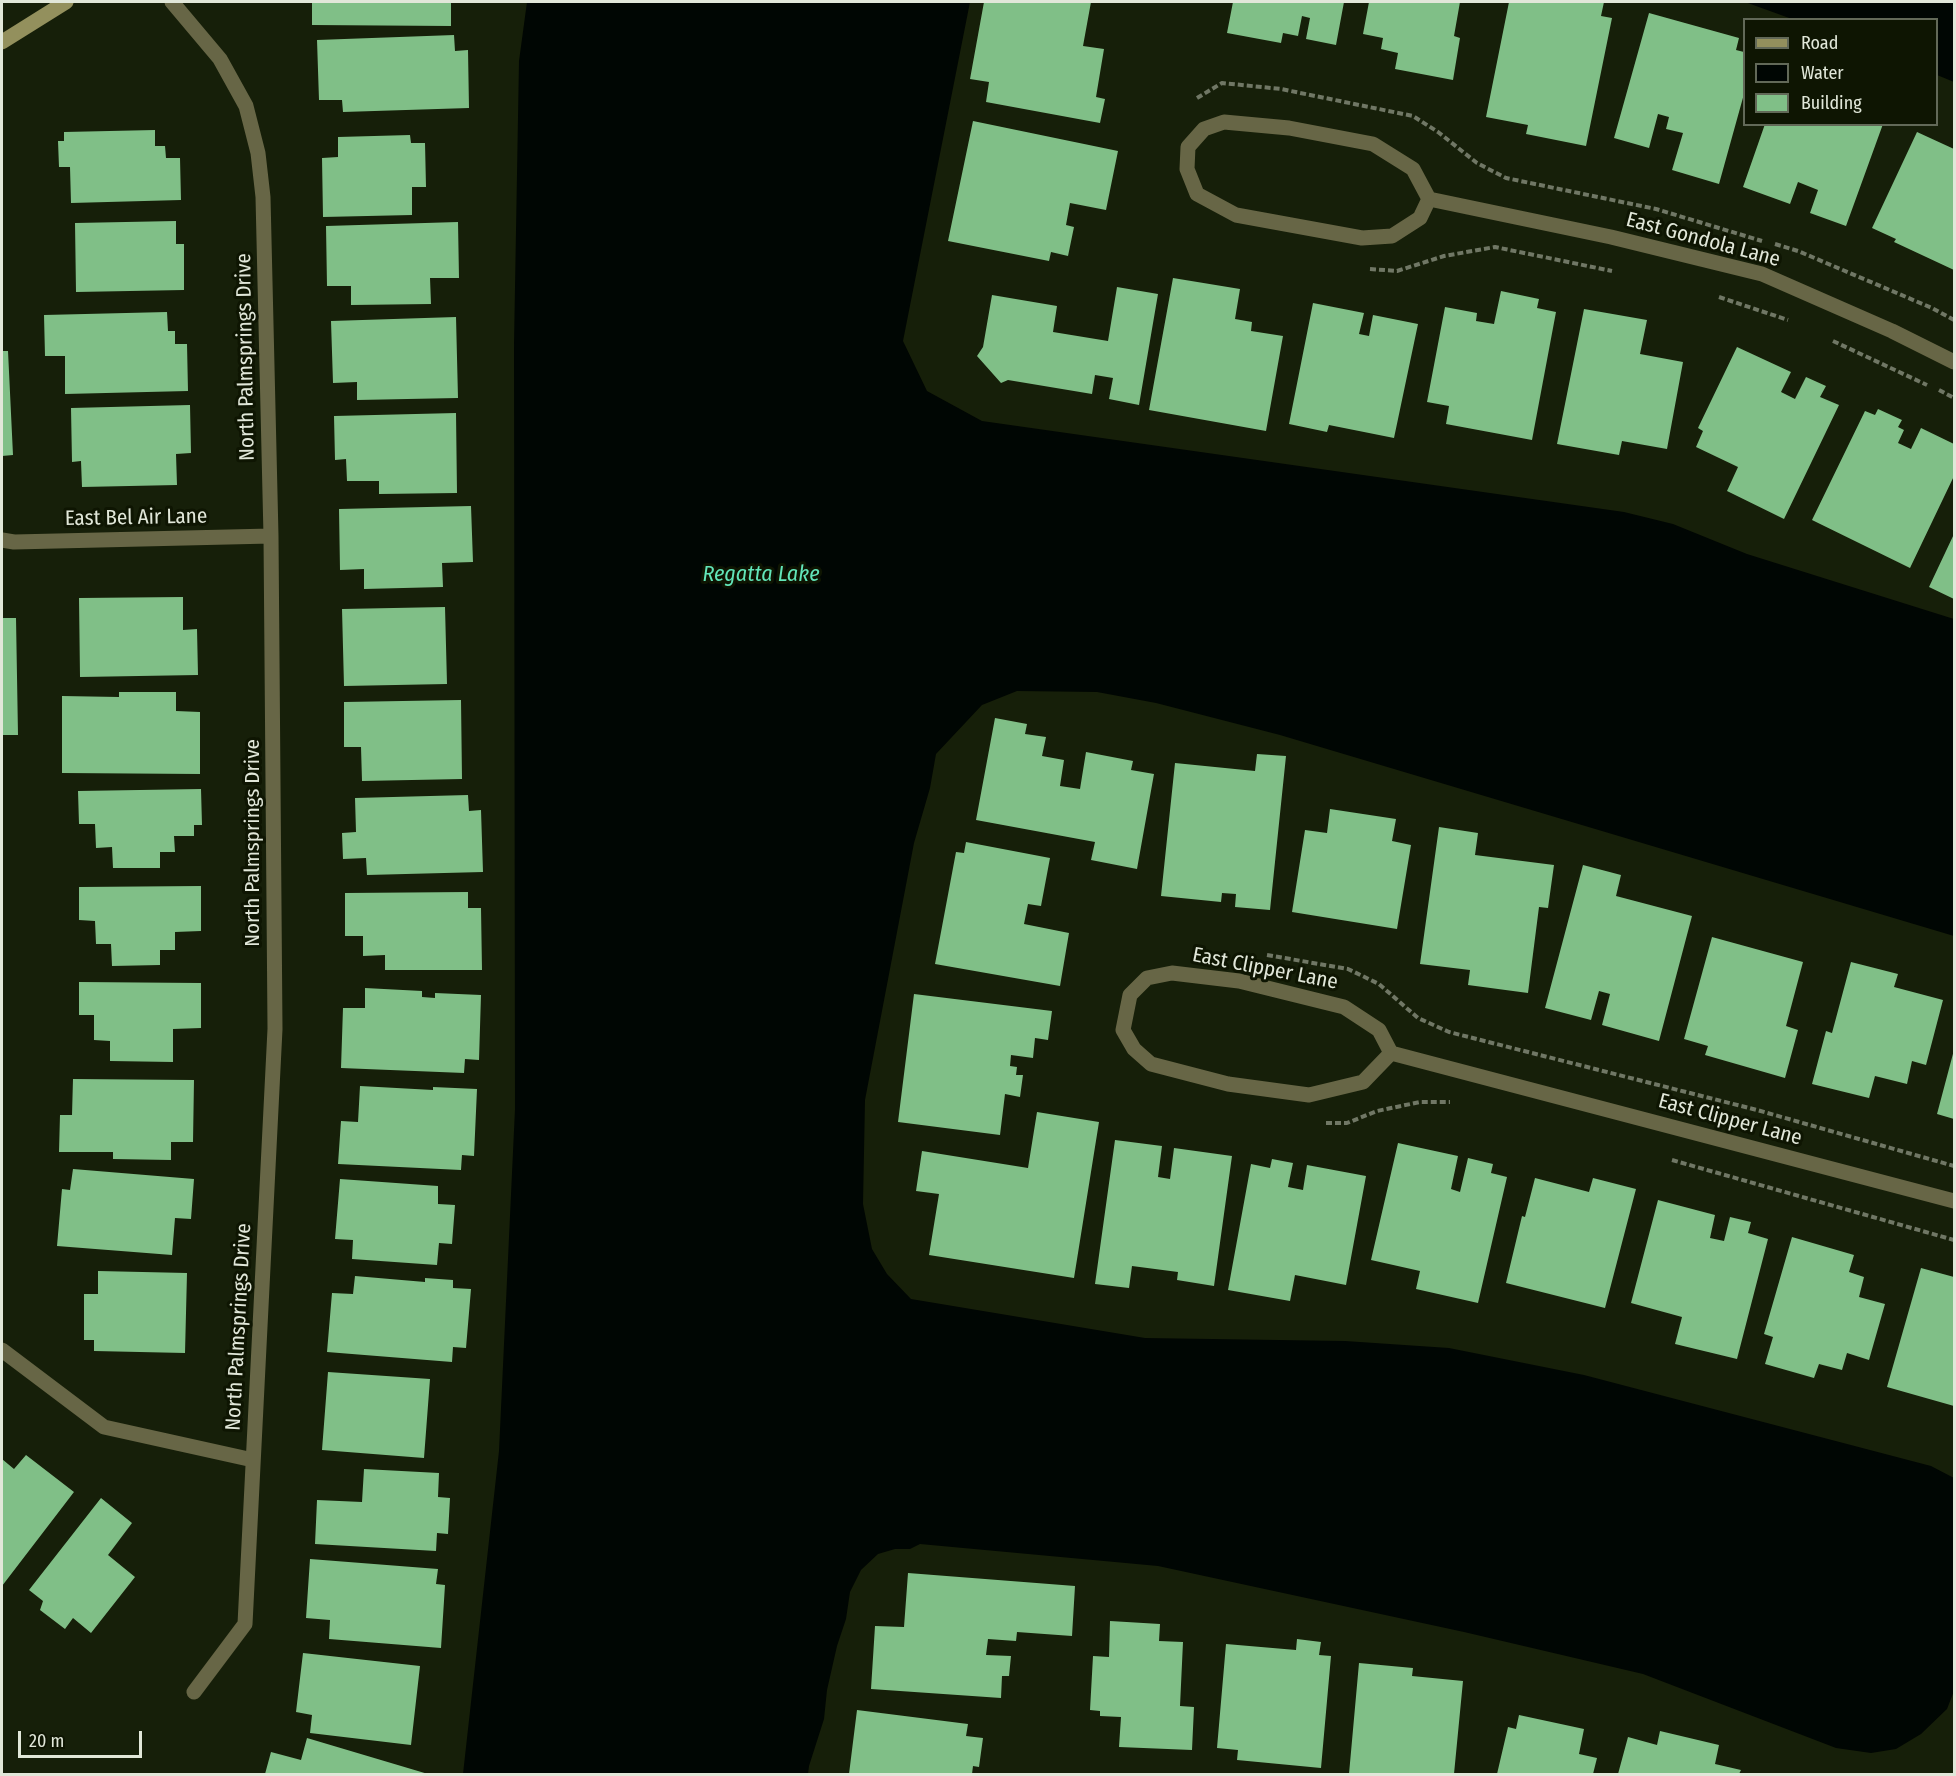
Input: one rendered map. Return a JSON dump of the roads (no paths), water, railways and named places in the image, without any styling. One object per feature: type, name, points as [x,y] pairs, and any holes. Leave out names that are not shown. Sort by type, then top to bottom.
[{"type":"street","points":[[2,42],[66,2]]},
{"type":"street","name":"North Palmsprings Drive","points":[[172,2],[220,59],[246,106],[258,153],[263,197],[271,536],[275,1029],[245,1624],[194,1692]]},
{"type":"street","points":[[1224,122],[1288,128],[1373,144],[1413,169],[1429,199],[1420,218],[1392,236],[1362,238],[1236,215],[1197,195],[1187,169],[1188,147],[1204,129],[1224,122]]},
{"type":"street","name":"East Gondola Lane","points":[[1429,199],[1611,237],[1762,274],[1892,331],[1954,362]]},
{"type":"street","name":"East Bel Air Lane","points":[[2,540],[26,542],[271,536]]},
{"type":"street","name":"East Clipper Lane","points":[[1391,1053],[1363,1082],[1309,1095],[1228,1084],[1151,1064],[1134,1049],[1124,1030],[1130,995],[1147,978],[1172,973],[1239,981],[1344,1007],[1379,1030],[1391,1053],[1954,1202]]},
{"type":"street","points":[[2,1350],[104,1427],[253,1460]]},
{"type":"water","name":"Regatta Lake","points":[[527,2],[970,2],[903,341],[927,391],[982,421],[1624,512],[1673,524],[1747,554],[1954,619],[1954,936],[1280,735],[1156,703],[1097,692],[1017,691],[982,705],[936,754],[930,788],[914,843],[865,1100],[863,1204],[872,1249],[887,1274],[911,1299],[1145,1338],[1345,1341],[1449,1348],[1584,1375],[1931,1466],[1954,1478],[1954,1691],[1947,1709],[1921,1734],[1896,1749],[1871,1753],[1836,1748],[1643,1674],[1464,1632],[1158,1566],[920,1544],[910,1549],[895,1549],[878,1554],[861,1570],[850,1592],[846,1619],[827,1690],[824,1719],[808,1774],[463,1774],[499,1451],[515,1109],[514,344],[519,61]]},
{"type":"water","points":[[1745,2],[1954,2],[1954,82],[1938,75],[1938,18],[1789,18]]}]
